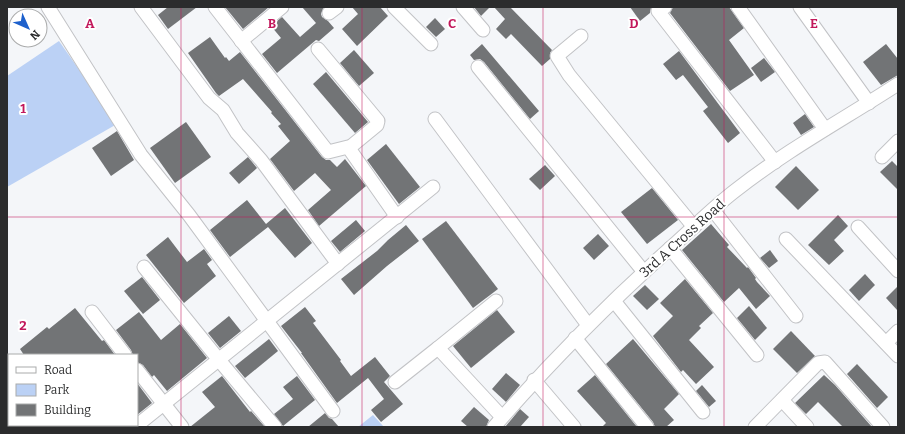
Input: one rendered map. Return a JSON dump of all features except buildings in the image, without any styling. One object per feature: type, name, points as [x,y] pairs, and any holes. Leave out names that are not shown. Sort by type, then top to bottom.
[{"type":"street","points":[[48,7],[141,155],[189,215],[333,411]]},
{"type":"street","points":[[141,7],[209,98],[223,110],[237,133],[261,160],[338,264]]},
{"type":"street","points":[[215,7],[328,152],[349,148],[377,125],[378,121],[318,49]]},
{"type":"street","points":[[241,41],[282,7]]},
{"type":"street","points":[[394,7],[431,44]]},
{"type":"street","points":[[463,7],[483,30]]},
{"type":"street","points":[[665,7],[658,11],[776,162]]},
{"type":"street","points":[[738,7],[825,129]]},
{"type":"street","points":[[800,7],[869,103]]},
{"type":"street","points":[[581,36],[557,56],[569,75],[694,227]]},
{"type":"street","points":[[478,67],[644,272]]},
{"type":"street","name":"3rd A Cross Road","points":[[497,424],[534,380],[588,325],[670,248],[735,190],[825,129],[898,84]]},
{"type":"street","points":[[435,119],[588,325]]},
{"type":"street","points":[[882,157],[898,141]]},
{"type":"street","points":[[349,148],[397,217]]},
{"type":"street","points":[[138,425],[433,187]]},
{"type":"street","points":[[713,210],[796,316]]},
{"type":"street","points":[[858,227],[898,271]]},
{"type":"street","points":[[786,239],[898,356]]},
{"type":"street","points":[[670,248],[757,355]]},
{"type":"street","points":[[144,267],[275,427]]},
{"type":"street","points":[[394,382],[496,301]]},
{"type":"street","points":[[614,301],[703,412]]},
{"type":"street","points":[[92,312],[124,354]]},
{"type":"street","points":[[886,343],[898,331]]},
{"type":"street","points":[[575,338],[647,427]]},
{"type":"street","points":[[438,348],[497,424]]},
{"type":"street","points":[[755,427],[818,363],[825,362],[883,427]]},
{"type":"street","points":[[138,371],[182,427]]},
{"type":"street","points":[[534,380],[574,427]]},
{"type":"street","points":[[782,400],[807,427]]},
{"type":"green space","points":[[59,41],[117,124],[7,187],[7,76]]},
{"type":"green space","points":[[373,415],[384,427],[358,427]]}]
